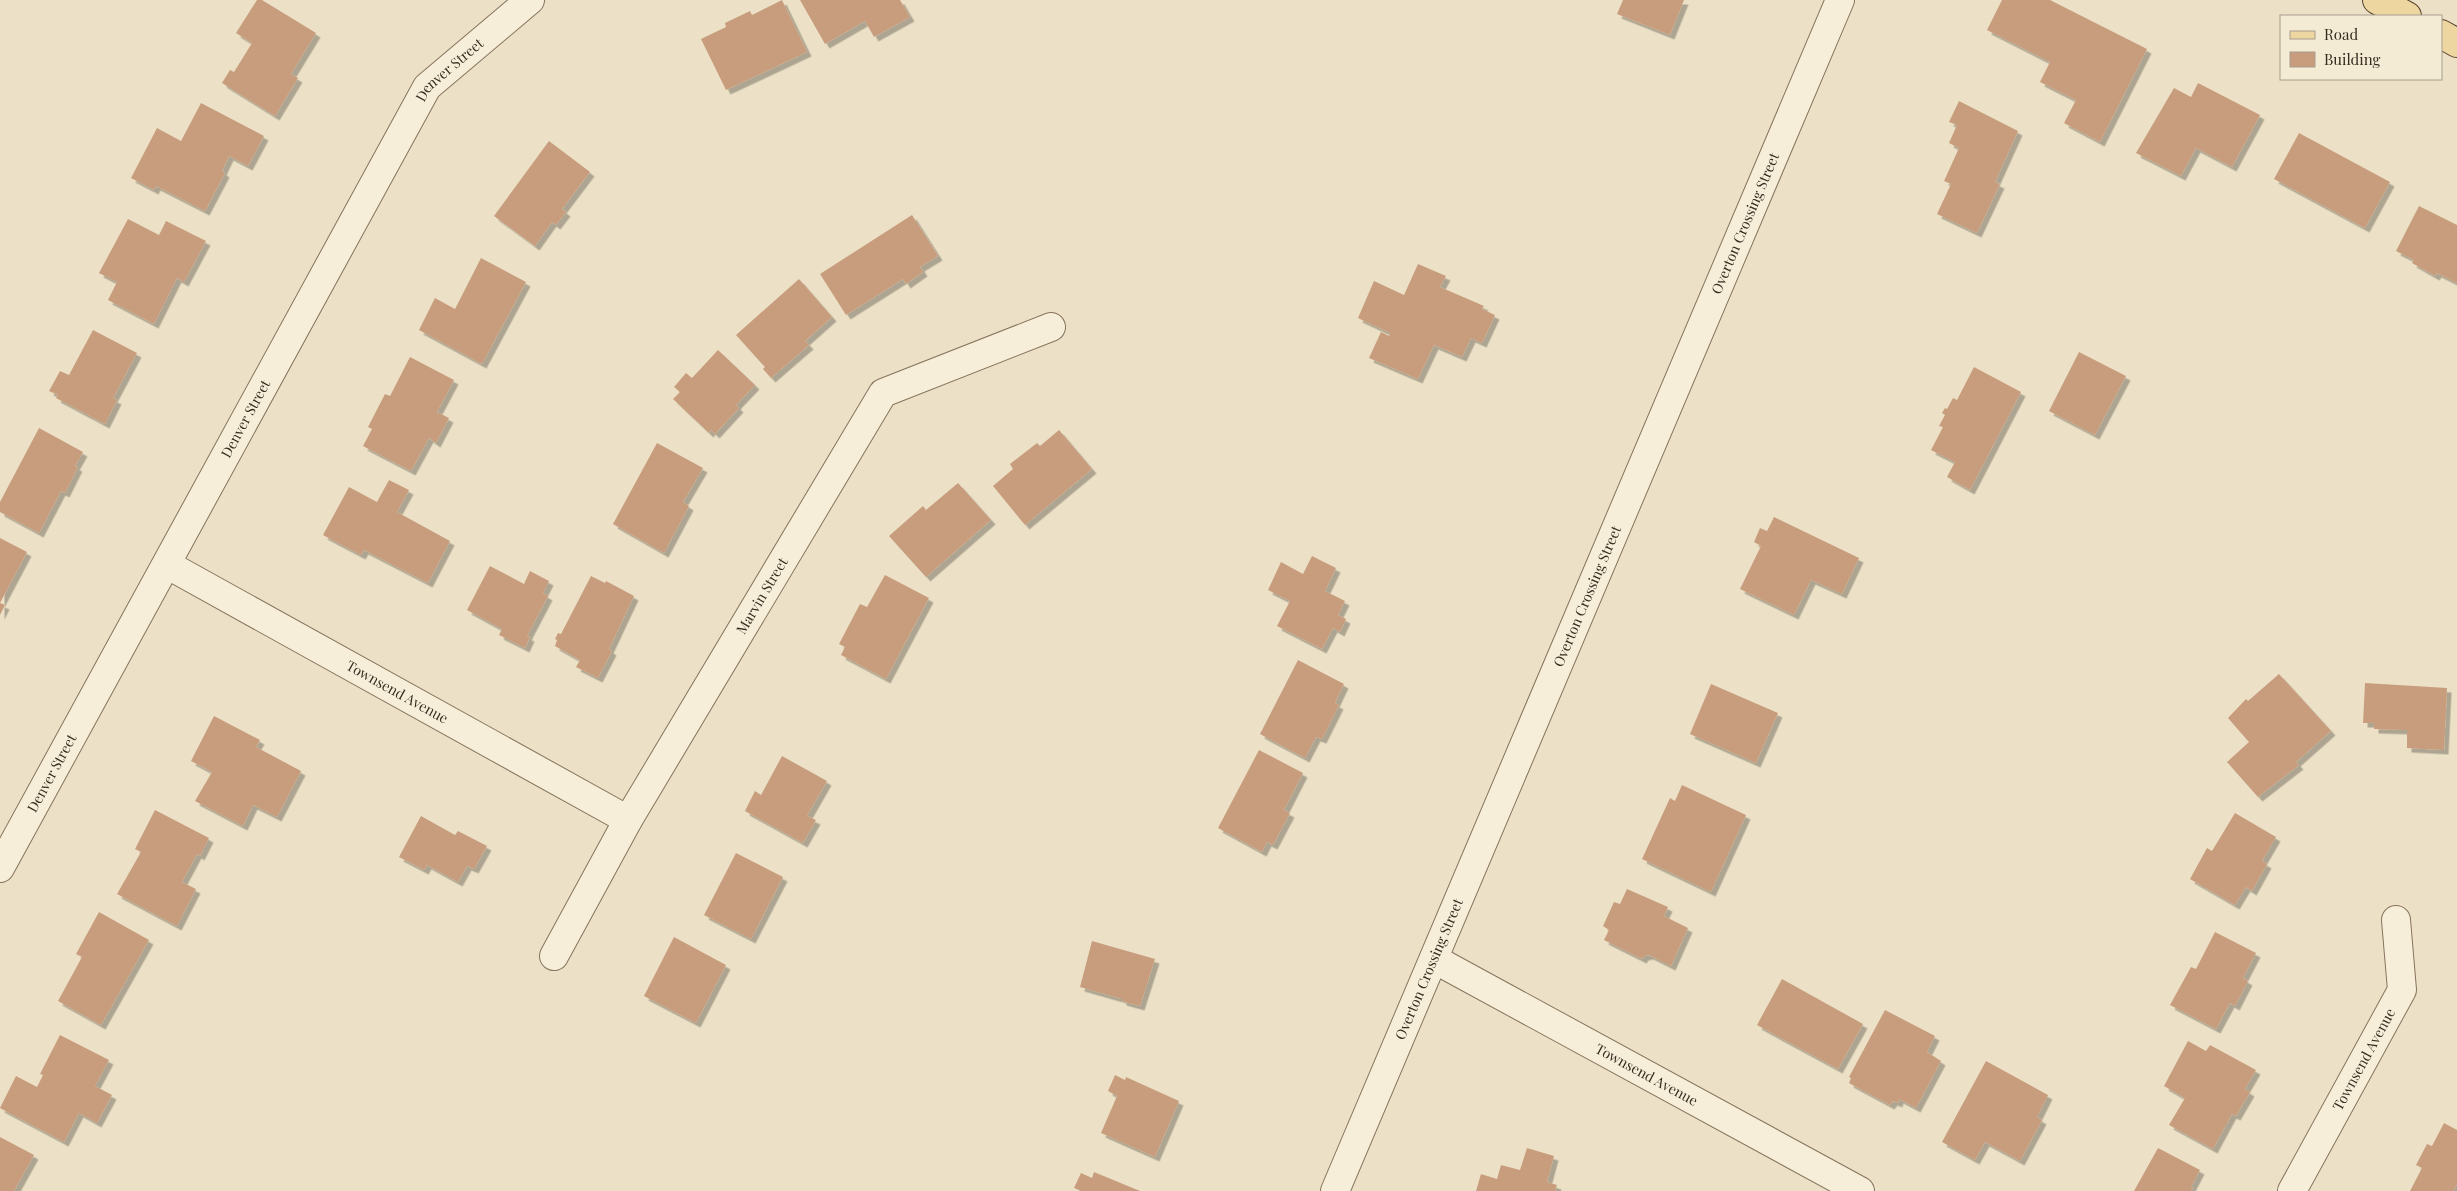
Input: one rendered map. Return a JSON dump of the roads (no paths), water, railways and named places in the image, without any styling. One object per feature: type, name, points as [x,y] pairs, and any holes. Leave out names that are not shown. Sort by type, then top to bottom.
[{"type":"main road","points":[[2377,0],[2405,15]]},
{"type":"main road","points":[[2442,35],[2457,43]]},
{"type":"street","name":"Denver Street","points":[[0,868],[428,87],[530,0]]},
{"type":"street","name":"Overton Crossing Street","points":[[1335,1191],[1840,0]]},
{"type":"street","name":"Marvin Street","points":[[554,956],[628,820],[883,393],[1051,327]]},
{"type":"street","name":"Townsend Avenue","points":[[168,564],[628,820]]},
{"type":"street","name":"Townsend Avenue","points":[[2292,1191],[2402,990],[2396,920]]},
{"type":"street","name":"Townsend Avenue","points":[[1434,959],[1860,1191]]}]
